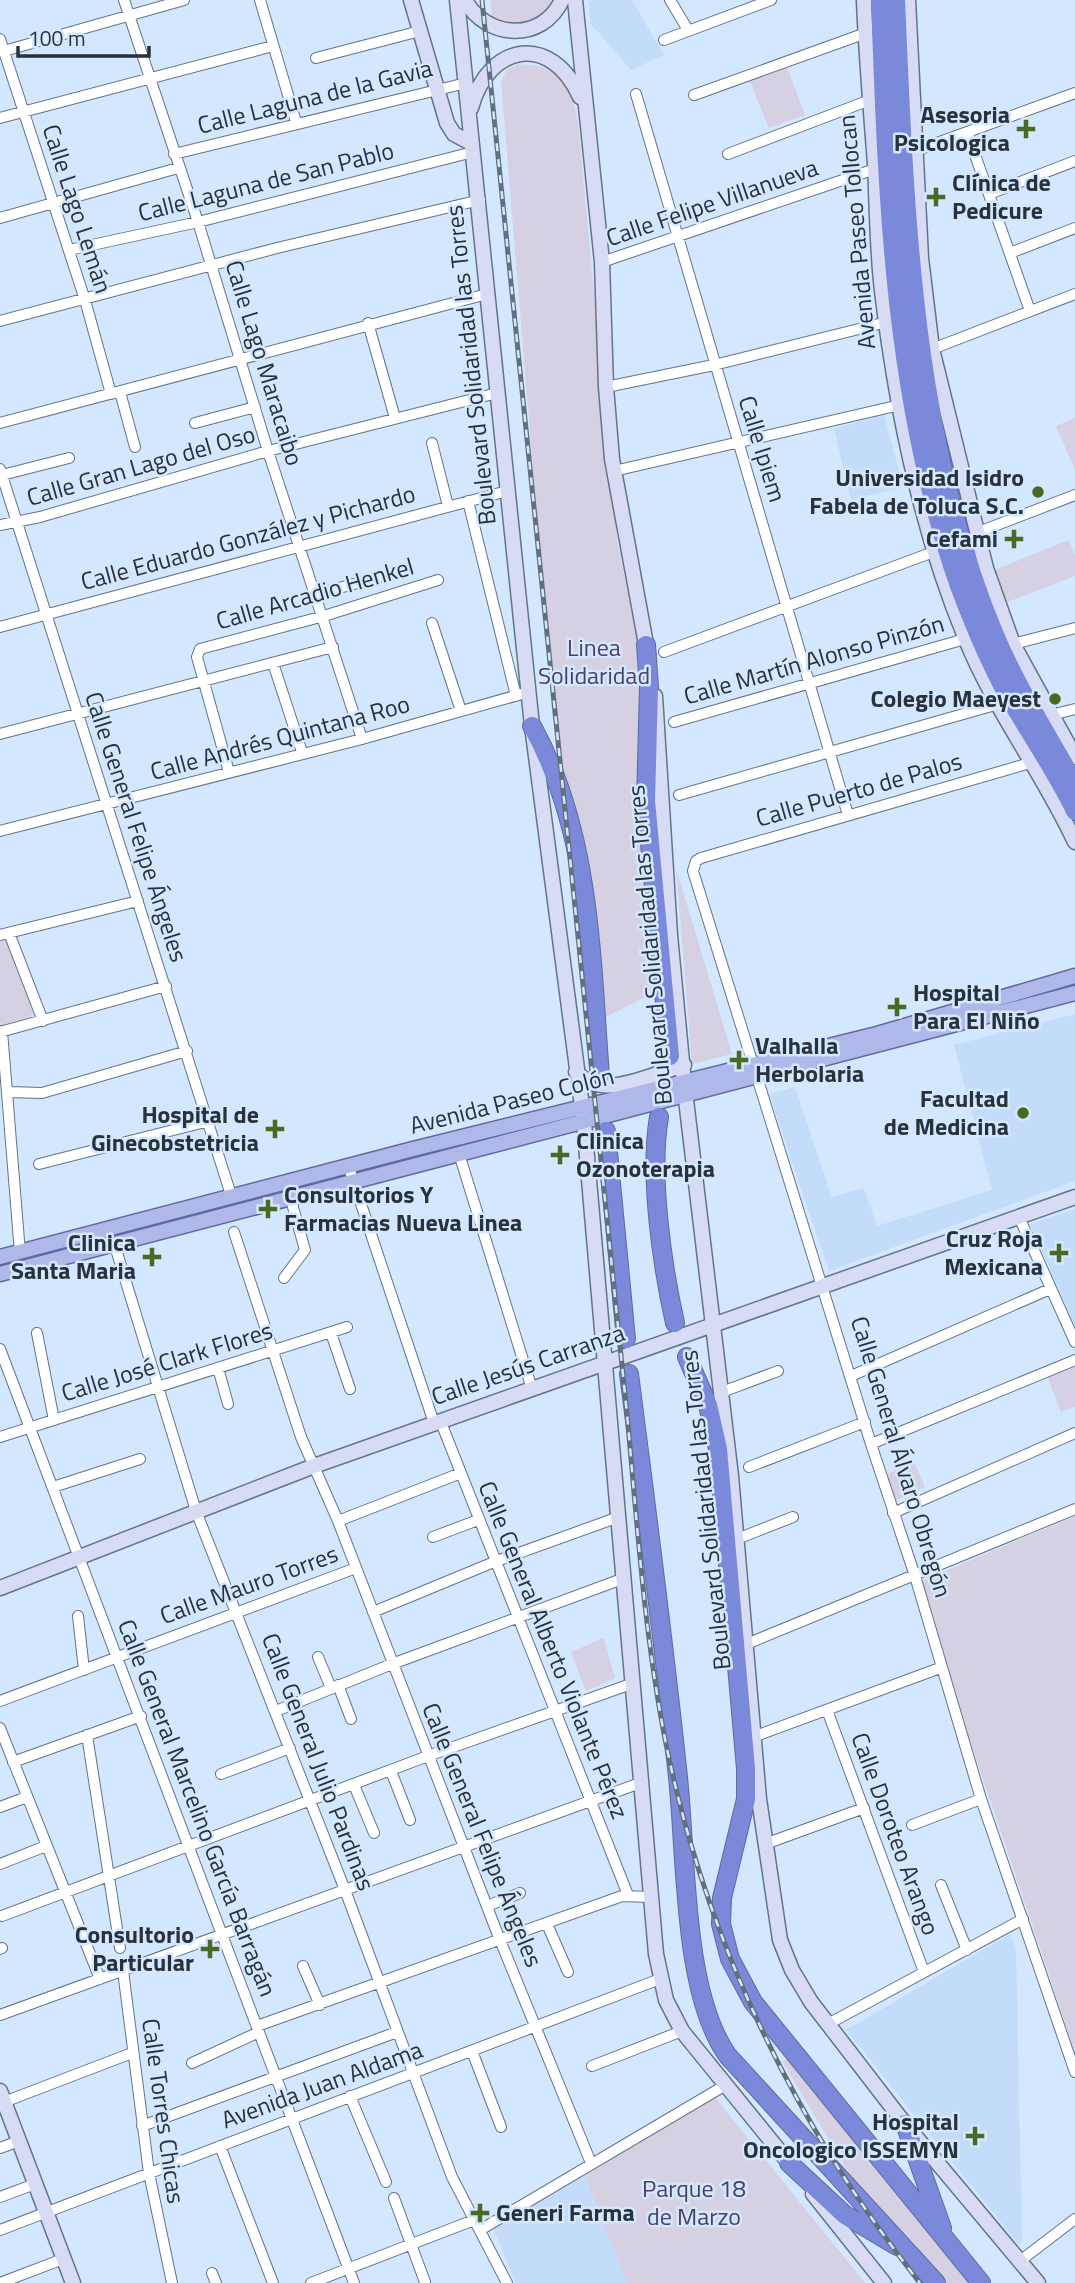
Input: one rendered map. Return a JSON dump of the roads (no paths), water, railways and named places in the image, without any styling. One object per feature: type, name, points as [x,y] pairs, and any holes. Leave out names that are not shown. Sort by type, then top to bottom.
[{"type":"highway","name":"Avenida Paseo Tollocan","points":[[880,0],[883,86],[881,167],[907,365],[947,544],[960,586],[1001,682],[1075,811]]},
{"type":"highway","name":"Avenida Paseo Tollocan","points":[[896,0],[905,210],[925,370],[940,449],[967,554],[995,637],[1075,784]]},
{"type":"highway","points":[[871,108],[883,86]]},
{"type":"highway","points":[[900,100],[914,128]]},
{"type":"highway","points":[[873,134],[881,167]]},
{"type":"highway","points":[[905,210],[916,180]]},
{"type":"highway","name":"Boulevard Solidaridad las Torres","points":[[646,645],[649,687],[646,802],[677,1060]]},
{"type":"highway","name":"Boulevard Solidaridad las Torres","points":[[532,726],[551,766],[582,869],[600,1076]]},
{"type":"highway","points":[[659,1117],[655,1161],[669,1296],[675,1323]]},
{"type":"highway","points":[[606,1131],[626,1339]]},
{"type":"highway","name":"Boulevard Solidaridad las Torres","points":[[687,1357],[708,1405],[718,1449],[746,1769],[744,1808],[720,1910],[724,1942],[736,1974],[753,2002],[981,2283]]},
{"type":"highway","points":[[629,1374],[678,1771],[696,1965],[704,2008],[714,2034],[728,2056],[936,2283]]},
{"type":"highway","points":[[905,2124],[946,2241]]},
{"type":"highway","points":[[789,2163],[856,2223],[905,2249]]},
{"type":"main road","points":[[411,0],[450,130],[472,147]]},
{"type":"main road","name":"Boulevard Solidaridad las Torres","points":[[457,0],[468,119],[480,200],[508,491],[523,694],[532,726],[584,1122],[616,1518],[650,1897],[660,1979],[666,2000],[682,2031],[884,2283]]},
{"type":"main road","points":[[465,0],[472,13],[487,26],[521,31],[544,22],[562,0]]},
{"type":"main road","name":"Boulevard Solidaridad las Torres","points":[[575,0],[602,262],[606,387],[614,471],[646,645]]},
{"type":"main road","name":"Avenida Paseo Tollocan","points":[[864,0],[873,134]]},
{"type":"main road","points":[[908,0],[916,180],[932,349],[976,533],[1013,644],[1075,757]]},
{"type":"main road","points":[[468,119],[482,80],[500,63],[523,53],[549,57],[565,70],[585,108]]},
{"type":"main road","name":"Avenida Paseo Tollocan","points":[[881,167],[879,260],[887,322],[900,405],[936,551],[965,639],[995,705],[1057,806],[1075,842]]},
{"type":"main road","name":"Avenida Paseo Colón","points":[[878,1039],[1075,976]]},
{"type":"main road","name":"Avenida Paseo Colón","points":[[0,1274],[460,1157],[584,1122],[686,1089],[878,1039],[1075,993]]},
{"type":"main road","points":[[576,1072],[588,1084],[610,1086],[677,1060]]},
{"type":"main road","name":"Boulevard Solidaridad las Torres","points":[[677,1060],[686,1089],[722,1392],[753,1737],[765,1844],[780,1940],[800,1984],[828,2024],[905,2124],[1038,2283]]},
{"type":"main road","name":"Avenida Paseo Colón","points":[[0,1257],[74,1240],[582,1106],[686,1089]]},
{"type":"main road","points":[[414,1149],[419,1167]]},
{"type":"main road","name":"Calle Jesús Carranza","points":[[0,1588],[437,1421],[1075,1197]]},
{"type":"main road","points":[[74,1240],[78,1256]]},
{"type":"main road","points":[[2,2097],[73,2283]]},
{"type":"street","name":"Calle Lago Maracaibo","points":[[124,0],[242,358],[268,451],[362,738]]},
{"type":"street","points":[[4,51],[184,0]]},
{"type":"street","points":[[260,0],[296,122]]},
{"type":"street","points":[[670,0],[688,30]]},
{"type":"street","points":[[664,40],[771,0]]},
{"type":"street","points":[[316,58],[419,31]]},
{"type":"street","points":[[694,95],[866,33]]},
{"type":"street","name":"Calle Lago Lemán","points":[[0,38],[135,447]]},
{"type":"street","points":[[0,118],[273,46]]},
{"type":"street","name":"Calle Laguna de la Gavia","points":[[174,154],[296,122],[466,83]]},
{"type":"street","points":[[915,151],[1075,93]]},
{"type":"street","name":"Calle Ipiem","points":[[636,94],[848,814]]},
{"type":"street","points":[[728,154],[871,108]]},
{"type":"street","points":[[967,132],[1030,311]]},
{"type":"street","name":"Calle Laguna de San Pablo","points":[[69,250],[198,222],[472,147]]},
{"type":"street","points":[[989,194],[1075,161]]},
{"type":"street","name":"Calle Felipe Villanueva","points":[[602,262],[678,239],[881,167]]},
{"type":"street","name":"Calle Laguna de la Gavia","points":[[0,218],[178,168]]},
{"type":"street","points":[[0,321],[212,268],[277,248],[480,200]]},
{"type":"street","points":[[1010,253],[1075,228]]},
{"type":"street","points":[[0,423],[368,323],[487,294]]},
{"type":"street","points":[[932,349],[1075,294]]},
{"type":"street","points":[[606,387],[714,365],[887,322]]},
{"type":"street","points":[[368,323],[395,418]]},
{"type":"street","name":"Calle Gran Lago del Oso","points":[[0,526],[268,451],[497,393]]},
{"type":"street","points":[[614,471],[900,405]]},
{"type":"street","points":[[195,423],[255,407]]},
{"type":"street","points":[[432,443],[448,506]]},
{"type":"street","points":[[1,472],[69,458]]},
{"type":"street","name":"Calle General Felipe Ángeles","points":[[1,472],[232,1198]]},
{"type":"street","name":"Calle Eduardo González y Pichardo","points":[[0,627],[300,544],[508,491]]},
{"type":"street","points":[[976,533],[1075,495]]},
{"type":"street","points":[[468,501],[523,694]]},
{"type":"street","points":[[664,652],[787,604],[936,551]]},
{"type":"street","points":[[317,594],[383,576]]},
{"type":"street","name":"Calle Arcadio Henkel","points":[[204,680],[197,652],[204,647],[324,616],[438,580]]},
{"type":"street","points":[[432,623],[461,711]]},
{"type":"street","points":[[1013,644],[1075,628]]},
{"type":"street","name":"Calle Martín Alonso Pinzón","points":[[674,722],[965,639]]},
{"type":"street","points":[[0,734],[333,647]]},
{"type":"street","points":[[273,663],[302,752]]},
{"type":"street","points":[[204,680],[229,772]]},
{"type":"street","name":"Calle Andrés Quintana Roo","points":[[0,831],[523,694]]},
{"type":"street","points":[[679,795],[995,705]]},
{"type":"street","points":[[1051,715],[1075,709]]},
{"type":"street","name":"Calle Puerto de Palos","points":[[701,858],[1030,763]]},
{"type":"street","name":"Calle General Álvaro Obregón","points":[[701,858],[694,865],[695,879],[871,1444],[915,1576],[940,1668],[981,1799],[1075,2071]]},
{"type":"street","points":[[43,1021],[4,934],[138,901]]},
{"type":"street","points":[[20,1253],[9,1092],[1,1031],[166,986]]},
{"type":"street","points":[[9,1092],[42,1093],[187,1051]]},
{"type":"street","points":[[38,1164],[209,1121]]},
{"type":"street","points":[[460,1157],[532,1389]]},
{"type":"street","name":"Calle General Alberto Violante Pérez","points":[[349,1168],[437,1421],[461,1473],[628,1895]]},
{"type":"street","points":[[285,1278],[305,1250],[291,1200]]},
{"type":"street","points":[[1019,1217],[1075,1342]]},
{"type":"street","name":"Calle General Felipe Ángeles","points":[[234,1232],[272,1351],[314,1466],[338,1521],[500,1940],[591,2163]]},
{"type":"street","name":"Calle General Julio Pardinas","points":[[115,1246],[196,1511],[238,1612],[345,1890],[452,2177],[508,2283]]},
{"type":"street","points":[[851,1376],[1051,1289]]},
{"type":"street","name":"Calle José Clark Flores","points":[[0,1437],[347,1327]]},
{"type":"street","points":[[37,1333],[54,1420]]},
{"type":"street","points":[[331,1333],[350,1389]]},
{"type":"street","name":"Calle General Marcelino García Barragán","points":[[0,1349],[354,2283]]},
{"type":"street","points":[[871,1444],[1075,1360]]},
{"type":"street","points":[[218,1368],[228,1404]]},
{"type":"street","points":[[722,1392],[778,1371]]},
{"type":"street","points":[[749,1467],[865,1422]]},
{"type":"street","points":[[893,1513],[1075,1433]]},
{"type":"street","points":[[53,1487],[140,1459]]},
{"type":"street","points":[[338,1521],[461,1473]]},
{"type":"street","points":[[744,1645],[1075,1509]]},
{"type":"street","points":[[737,1539],[793,1517]]},
{"type":"street","points":[[373,1612],[494,1562],[616,1518]]},
{"type":"street","points":[[433,1537],[478,1520]]},
{"type":"street","name":"Calle Mauro Torres","points":[[0,1701],[356,1568]]},
{"type":"street","points":[[276,1711],[392,1664],[622,1579]]},
{"type":"street","points":[[78,1616],[84,1670]]},
{"type":"street","points":[[318,1657],[351,1719]]},
{"type":"street","points":[[753,1737],[940,1668]]},
{"type":"street","points":[[2,1916],[428,1756],[631,1685]]},
{"type":"street","name":"Calle Doroteo Arango","points":[[827,1710],[923,1972]]},
{"type":"street","points":[[13,1762],[141,1716]]},
{"type":"street","points":[[0,1728],[100,1979]]},
{"type":"street","points":[[87,1735],[120,1948]]},
{"type":"street","points":[[221,1773],[290,1748]]},
{"type":"street","points":[[391,1771],[410,1820]]},
{"type":"street","points":[[0,2015],[640,1783]]},
{"type":"street","points":[[354,1785],[374,1833]]},
{"type":"street","points":[[0,1807],[27,1797]]},
{"type":"street","points":[[912,1825],[981,1799]]},
{"type":"street","points":[[765,1844],[864,1808]]},
{"type":"street","points":[[0,1864],[46,1846]]},
{"type":"street","points":[[941,1885],[967,1950]]},
{"type":"street","points":[[487,1906],[520,1893]]},
{"type":"street","points":[[192,2063],[258,2029],[380,1983],[628,1895],[650,1897]]},
{"type":"street","points":[[828,2024],[1023,1919]]},
{"type":"street","points":[[547,1924],[568,1972]]},
{"type":"street","points":[[303,1966],[320,2005]]},
{"type":"street","name":"Calle Torres Chicas","points":[[123,1971],[149,2173],[164,2257],[172,2283]]},
{"type":"street","name":"Avenida Juan Aldama","points":[[0,2231],[660,1979]]},
{"type":"street","points":[[592,2066],[682,2031]]},
{"type":"street","points":[[142,2126],[397,2032]]},
{"type":"street","points":[[472,2051],[501,2127]]},
{"type":"street","points":[[2,2097],[132,2053]]},
{"type":"street","points":[[480,2230],[724,2085]]},
{"type":"street","points":[[351,2096],[386,2182]]},
{"type":"street","points":[[0,2148],[19,2141]]},
{"type":"street","points":[[220,2146],[272,2283]]},
{"type":"street","points":[[0,2197],[35,2184]]},
{"type":"street","points":[[394,2198],[425,2282]]},
{"type":"street","points":[[1020,2261],[1075,2219]]},
{"type":"street","points":[[311,2283],[474,2220]]},
{"type":"street","points":[[0,2283],[63,2259]]},
{"type":"street","points":[[212,2273],[216,2283]]},
{"type":"railway","points":[[482,0],[642,1576],[665,1739],[682,1813],[704,1886],[730,1957],[760,2026],[794,2094],[833,2159],[920,2283]]},
{"type":"place","name":"Asesoria Psicologica","points":[[1026,129]]},
{"type":"place","name":"Clínica de Pedicure","points":[[936,197]]},
{"type":"place","name":"Universidad Isidro Fabela de Toluca S.C.","points":[[1038,492]]},
{"type":"place","name":"Cefami","points":[[1014,539]]},
{"type":"place","name":"Colegio Maeyest","points":[[1055,699]]},
{"type":"place","name":"Hospital Para El Niño","points":[[897,1007]]},
{"type":"place","name":"Valhalla Herbolaria","points":[[739,1060]]},
{"type":"place","name":"Facultad de Medicina","points":[[1023,1113]]},
{"type":"place","name":"Hospital de Ginecobstetricia","points":[[275,1129]]},
{"type":"place","name":"Clinica Ozonoterapia","points":[[560,1155]]},
{"type":"place","name":"Consultorios Y Farmacias Nueva Linea","points":[[268,1209]]},
{"type":"place","name":"Cruz Roja Mexicana","points":[[1059,1253]]},
{"type":"place","name":"Clinica Santa Maria","points":[[152,1257]]},
{"type":"place","name":"Consultorio Particular","points":[[210,1949]]},
{"type":"place","name":"Hospital Oncologico ISSEMYN","points":[[975,2136]]},
{"type":"place","name":"Generi Farma","points":[[480,2213]]},
{"type":"park label","name":"Linea Solidaridad","points":[[594,662]]},
{"type":"park label","name":"Parque 18 de Marzo","points":[[694,2203]]}]
